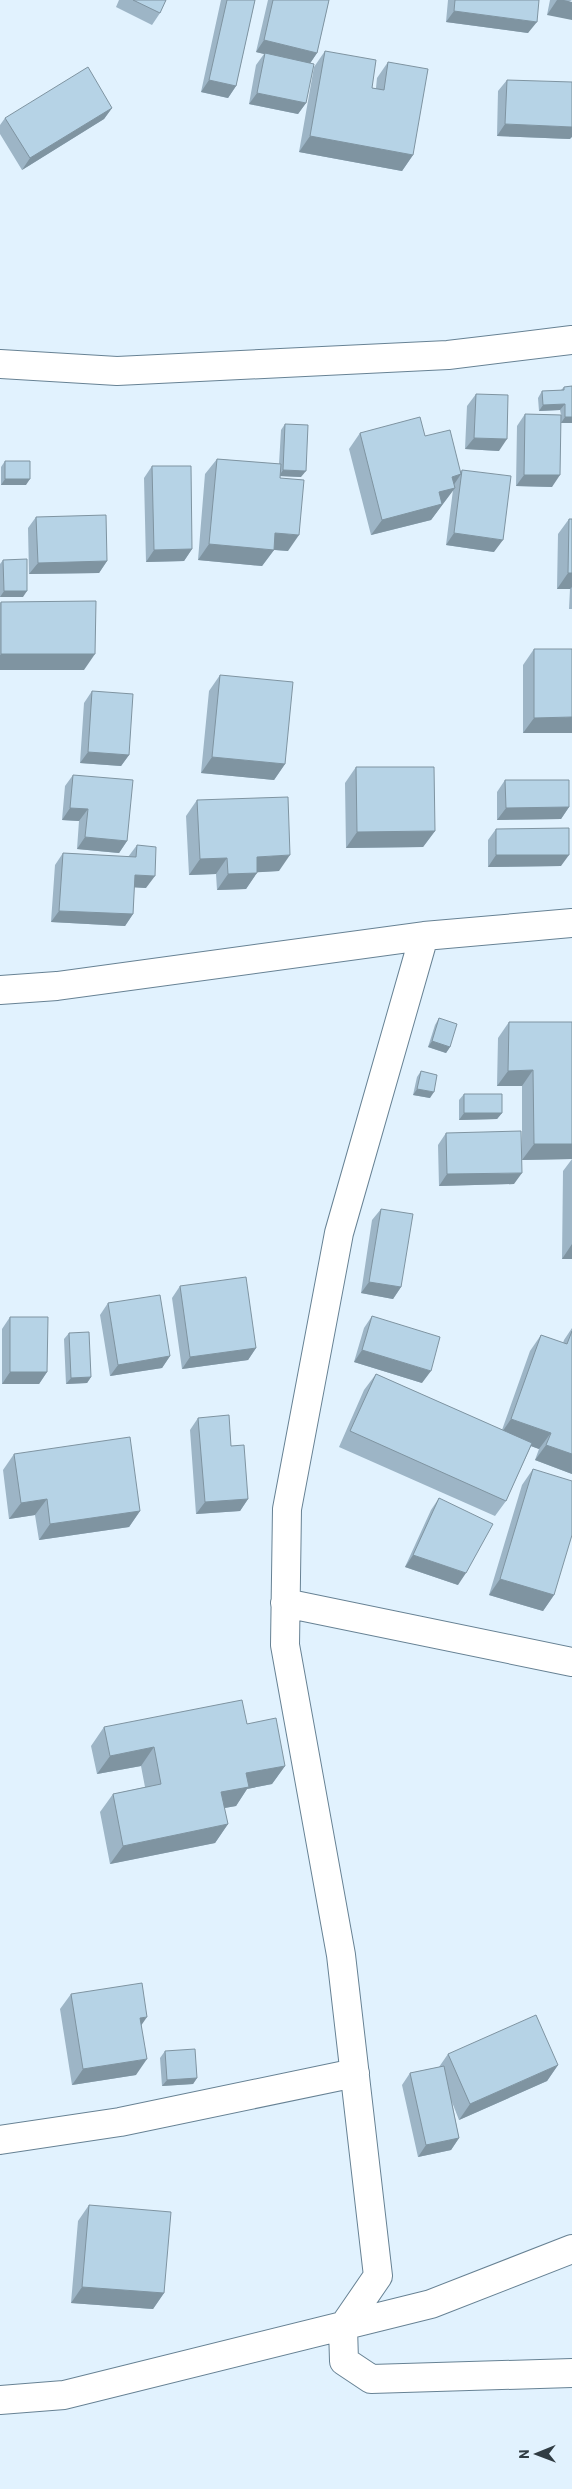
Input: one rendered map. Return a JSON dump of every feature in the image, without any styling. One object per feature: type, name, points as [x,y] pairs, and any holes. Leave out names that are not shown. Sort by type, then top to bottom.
[{"type":"street","points":[[0,364],[117,371],[448,355],[572,340]]},
{"type":"street","points":[[0,990],[57,986],[424,936],[572,923]]},
{"type":"street","points":[[424,936],[339,1233],[287,1509],[285,1645],[341,1955],[378,2276],[343,2327],[344,2361],[371,2379],[572,2373]]},
{"type":"street","points":[[286,1602],[572,1662]]},
{"type":"street","points":[[0,2140],[120,2122],[355,2072]]},
{"type":"street","points":[[0,2400],[64,2395],[431,2304],[572,2249]]},
{"type":"building","points":[[133,0],[166,0],[160,13]]},
{"type":"building","points":[[227,0],[255,0],[236,86],[209,80]]},
{"type":"building","points":[[273,0],[329,0],[317,53],[264,40]]},
{"type":"building","points":[[455,0],[539,0],[537,22],[454,11]]},
{"type":"building","points":[[325,51],[376,60],[372,88],[384,90],[388,62],[428,69],[413,155],[310,136]]},
{"type":"building","points":[[265,53],[314,64],[306,103],[257,93]]},
{"type":"building","points":[[88,67],[112,108],[30,158],[5,118]]},
{"type":"building","points":[[507,80],[572,82],[572,127],[505,124]]},
{"type":"building","points":[[572,386],[572,417],[565,417],[565,404],[543,405],[542,391],[564,390],[564,387]]},
{"type":"building","points":[[476,394],[508,395],[507,439],[474,438]]},
{"type":"building","points":[[525,414],[561,415],[560,475],[524,475]]},
{"type":"building","points":[[420,417],[425,436],[450,430],[461,474],[452,477],[455,488],[439,492],[442,504],[382,520],[360,433]]},
{"type":"building","points":[[285,424],[308,425],[306,471],[283,470]]},
{"type":"building","points":[[217,459],[281,464],[280,478],[304,480],[299,535],[275,533],[274,550],[209,544]]},
{"type":"building","points":[[5,461],[30,461],[30,479],[5,479]]},
{"type":"building","points":[[152,466],[191,466],[192,549],[154,550]]},
{"type":"building","points":[[462,470],[511,476],[503,540],[454,533]]},
{"type":"building","points":[[106,515],[107,561],[38,563],[36,517]]},
{"type":"building","points":[[569,519],[572,519],[572,573],[568,573]]},
{"type":"building","points":[[27,559],[27,591],[4,591],[3,560]]},
{"type":"building","points":[[96,601],[95,654],[1,654],[1,602]]},
{"type":"building","points":[[534,649],[572,649],[572,717],[534,718]]},
{"type":"building","points":[[220,675],[293,682],[285,764],[212,757]]},
{"type":"building","points":[[92,691],[133,694],[129,755],[88,752]]},
{"type":"building","points":[[356,767],[434,767],[435,831],[357,832]]},
{"type":"building","points":[[73,775],[133,780],[127,841],[85,837],[88,809],[70,808]]},
{"type":"building","points":[[505,780],[569,780],[569,807],[506,808]]},
{"type":"building","points":[[288,797],[290,855],[257,857],[257,873],[228,874],[227,858],[200,859],[197,800]]},
{"type":"building","points":[[569,828],[569,855],[496,855],[496,829]]},
{"type":"building","points":[[137,845],[156,847],[155,876],[135,875],[133,914],[59,911],[63,853],[136,857]]},
{"type":"building","points":[[439,1018],[457,1024],[450,1047],[432,1041]]},
{"type":"building","points":[[509,1022],[572,1022],[572,1144],[534,1144],[533,1070],[508,1071]]},
{"type":"building","points":[[421,1071],[437,1075],[434,1092],[417,1089]]},
{"type":"building","points":[[464,1094],[502,1094],[502,1113],[464,1113]]},
{"type":"building","points":[[521,1131],[522,1173],[447,1174],[446,1133]]},
{"type":"building","points":[[381,1209],[413,1214],[401,1287],[369,1282]]},
{"type":"building","points":[[246,1277],[256,1348],[190,1357],[180,1286]]},
{"type":"building","points":[[160,1295],[170,1356],[118,1365],[108,1303]]},
{"type":"building","points":[[372,1316],[440,1337],[431,1371],[362,1350]]},
{"type":"building","points":[[10,1317],[48,1317],[47,1372],[10,1372]]},
{"type":"building","points":[[572,1331],[572,1454],[546,1445],[551,1433],[511,1419],[541,1335],[567,1344]]},
{"type":"building","points":[[89,1332],[91,1377],[71,1378],[69,1333]]},
{"type":"building","points":[[376,1374],[532,1443],[506,1501],[350,1431]]},
{"type":"building","points":[[229,1415],[231,1446],[244,1445],[248,1499],[205,1502],[198,1418]]},
{"type":"building","points":[[130,1437],[140,1511],[50,1524],[47,1499],[21,1503],[14,1454]]},
{"type":"building","points":[[533,1469],[572,1481],[572,1535],[554,1595],[500,1579]]},
{"type":"building","points":[[439,1498],[493,1524],[466,1573],[413,1555]]},
{"type":"building","points":[[242,1700],[247,1724],[276,1718],[285,1766],[246,1773],[249,1787],[221,1792],[228,1824],[123,1846],[113,1794],[161,1784],[154,1747],[110,1756],[104,1727]]},
{"type":"building","points":[[142,1983],[147,2017],[140,2018],[147,2059],[83,2069],[71,1994]]},
{"type":"building","points":[[536,2015],[558,2065],[470,2104],[448,2054]]},
{"type":"building","points":[[195,2049],[197,2078],[167,2080],[165,2051]]},
{"type":"building","points":[[444,2066],[459,2138],[426,2145],[410,2073]]},
{"type":"building","points":[[89,2205],[171,2212],[164,2293],[82,2287]]}]
